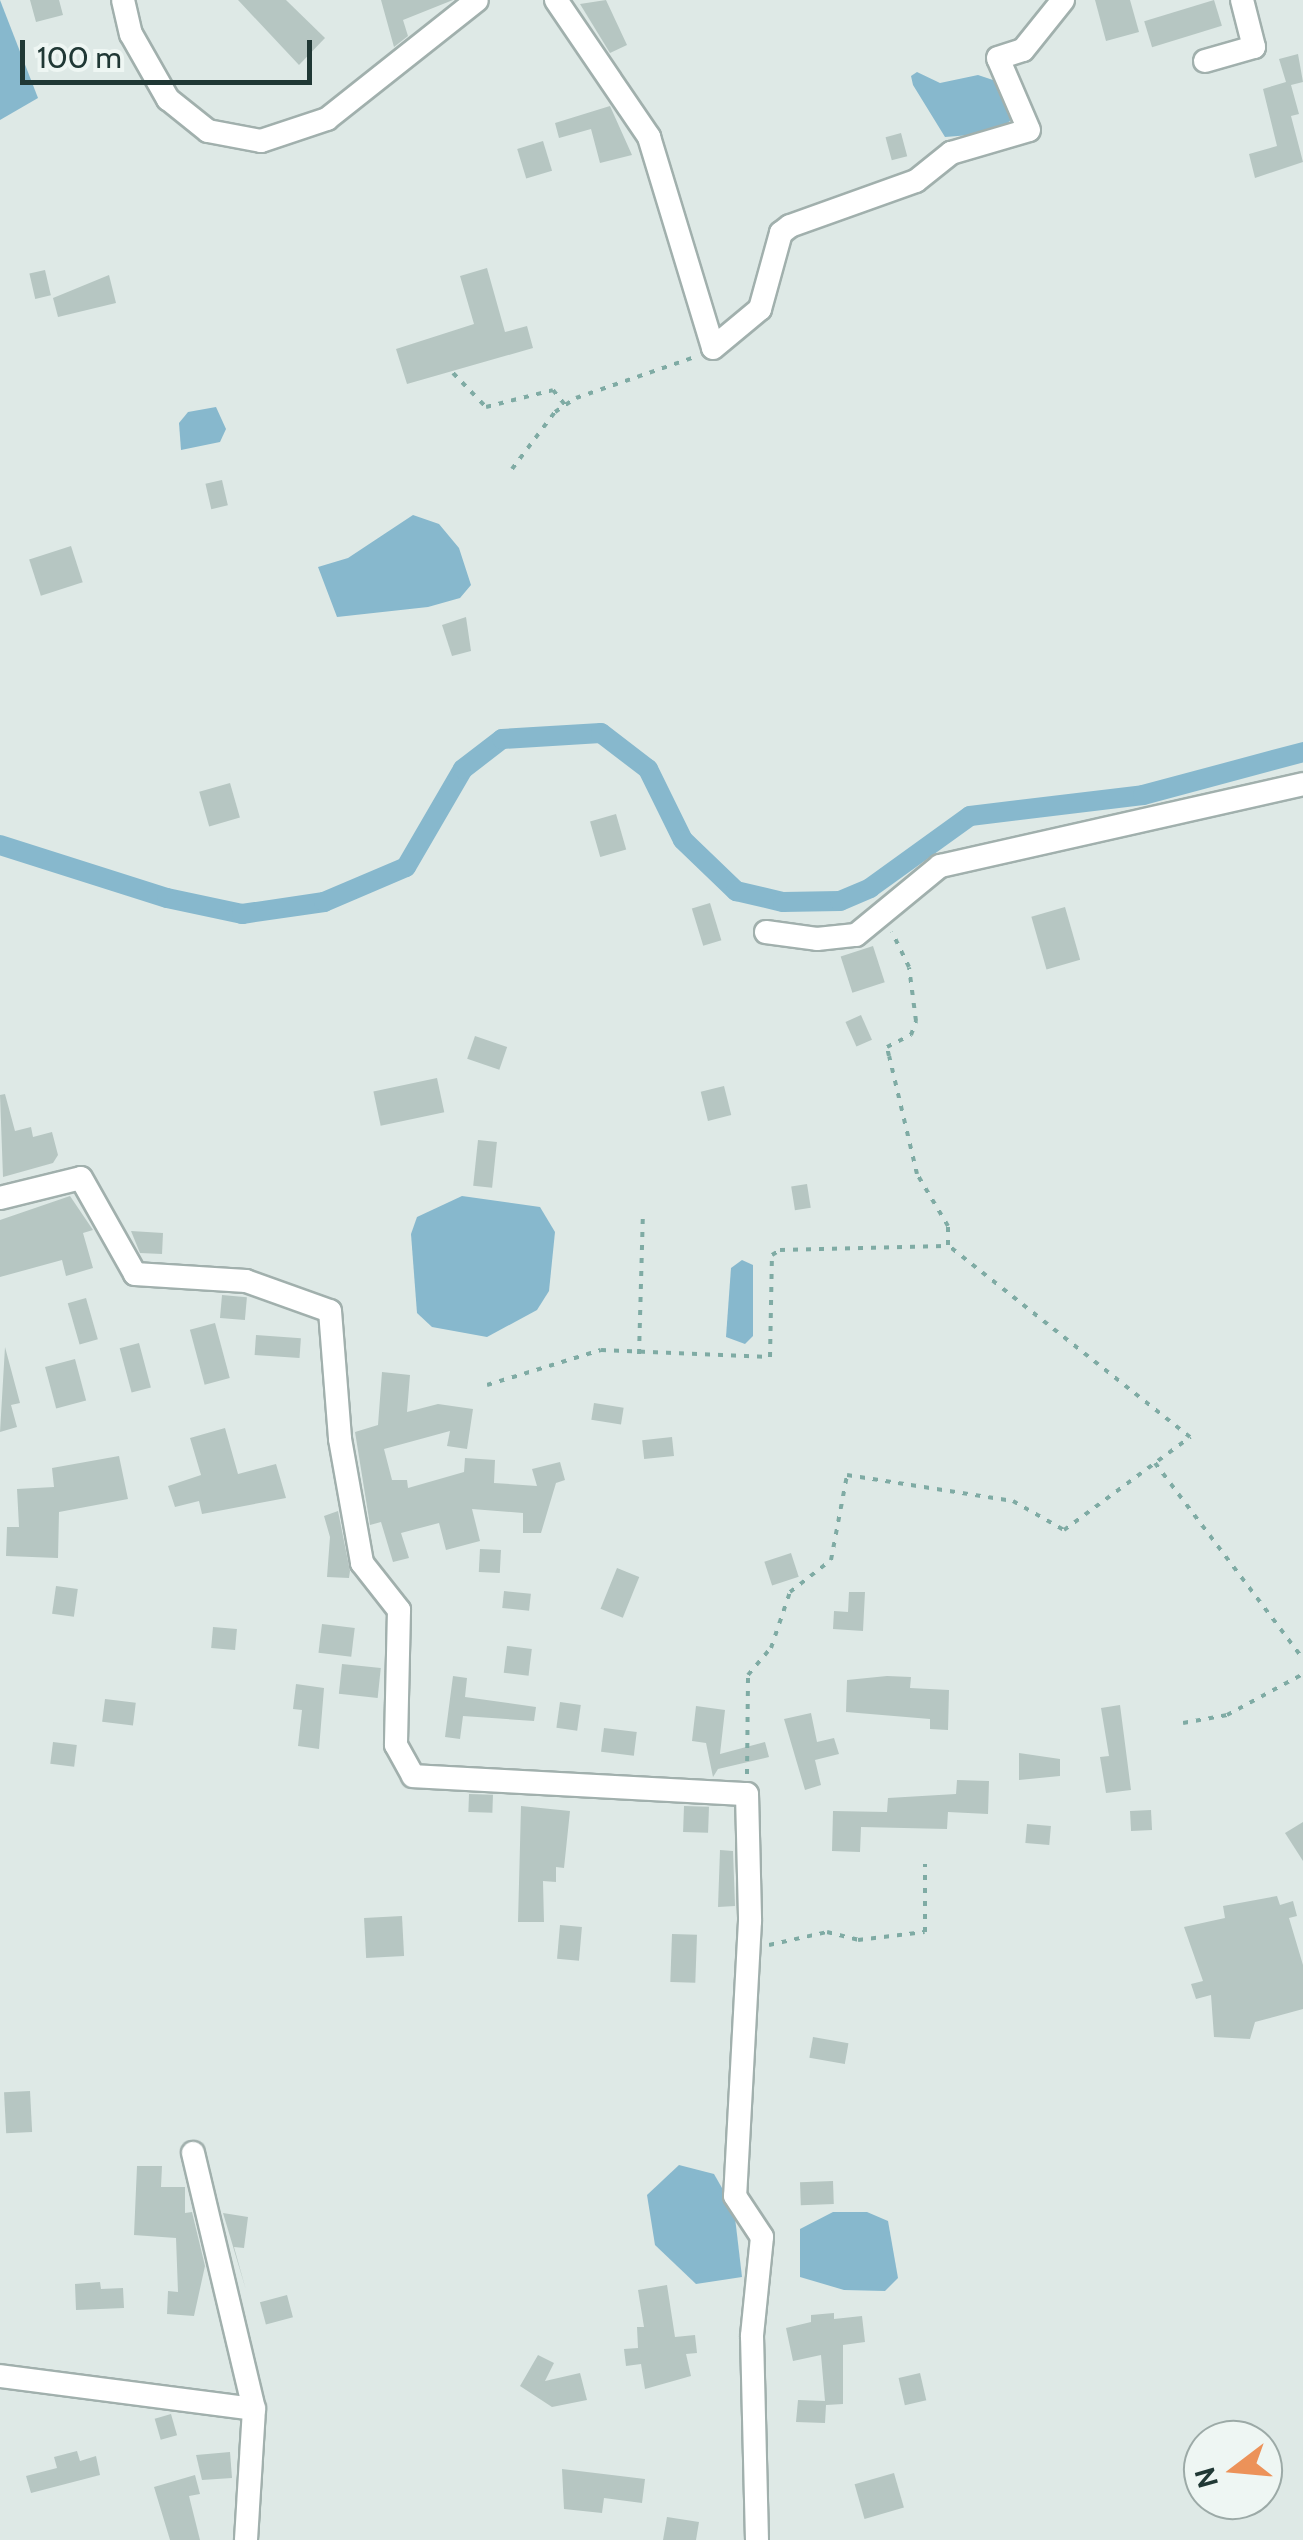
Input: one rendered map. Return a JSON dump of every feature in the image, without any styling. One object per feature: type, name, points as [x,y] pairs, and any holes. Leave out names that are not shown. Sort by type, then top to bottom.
[{"type":"street","points":[[123,0],[131,34],[168,99],[208,131],[261,140],[327,119],[476,0]]},
{"type":"street","points":[[556,0],[649,137],[713,348],[760,309],[780,233],[790,226],[916,181],[951,153],[1029,130],[998,58],[1023,50],[1063,0]]},
{"type":"street","points":[[1205,62],[1254,48],[1242,0]]},
{"type":"street","points":[[766,932],[817,940],[856,935],[884,916],[940,866],[1303,784]]},
{"type":"street","points":[[0,1198],[81,1178],[135,1274],[246,1281],[330,1311],[340,1439],[362,1563],[399,1610],[396,1745],[413,1776],[747,1794],[750,1942],[735,2196],[762,2237],[752,2336],[758,2540]]},
{"type":"street","points":[[193,2153],[254,2409],[246,2540]]},
{"type":"street","points":[[0,2376],[254,2409]]},
{"type":"path","points":[[512,469],[565,406],[713,348]]},
{"type":"path","points":[[454,373],[486,407],[552,390],[565,406]]},
{"type":"path","points":[[747,1794],[748,1675],[771,1648],[790,1592],[831,1560],[847,1475],[1012,1501],[1064,1530],[1190,1437],[948,1245],[948,1226],[917,1174],[887,1047],[911,1035],[916,1021],[909,967],[884,916]]},
{"type":"path","points":[[638,1354],[643,1214]]},
{"type":"path","points":[[486,1385],[601,1350],[770,1358],[772,1255],[780,1250],[945,1246]]},
{"type":"path","points":[[1155,1463],[1303,1660]]},
{"type":"path","points":[[1183,1722],[1227,1715],[1303,1674]]},
{"type":"path","points":[[750,1942],[774,1945],[826,1932],[858,1940],[925,1932],[925,1864]]},
{"type":"water","points":[[0,0],[38,98],[0,120]]},
{"type":"water","points":[[917,72],[940,83],[978,75],[999,82],[1012,119],[996,133],[945,137],[913,85],[911,76]]},
{"type":"water","points":[[216,407],[226,429],[220,442],[181,450],[179,423],[188,412]]},
{"type":"water","points":[[413,515],[439,524],[459,548],[471,585],[460,598],[428,607],[337,617],[318,567],[348,558]]},
{"type":"water","points":[[462,1196],[540,1207],[555,1232],[549,1291],[537,1310],[487,1337],[432,1327],[417,1313],[411,1234],[417,1217]]},
{"type":"water","points":[[742,1260],[753,1265],[753,1336],[745,1344],[726,1337],[731,1268]]},
{"type":"water","points":[[679,2165],[714,2174],[734,2209],[742,2277],[696,2284],[655,2245],[647,2195]]},
{"type":"water","points":[[833,2212],[867,2212],[888,2221],[898,2278],[885,2291],[844,2290],[800,2277],[800,2229]]},
{"type":"building","points":[[30,0],[59,0],[63,15],[36,22]]},
{"type":"building","points":[[238,0],[286,0],[325,38],[299,65]]},
{"type":"building","points":[[381,0],[453,0],[403,20],[408,36],[394,47]]},
{"type":"building","points":[[606,0],[627,45],[610,53],[580,4]]},
{"type":"building","points":[[1095,0],[1130,0],[1139,32],[1106,41]]},
{"type":"building","points":[[1214,0],[1222,26],[1152,47],[1144,21]]},
{"type":"building","points":[[1298,54],[1303,82],[1291,85],[1299,114],[1291,116],[1303,162],[1255,178],[1249,154],[1277,146],[1263,89],[1286,82],[1279,59]]},
{"type":"building","points":[[610,106],[632,155],[600,163],[591,129],[559,138],[555,123]]},
{"type":"building","points":[[901,133],[907,156],[892,160],[886,137]]},
{"type":"building","points":[[543,141],[552,171],[526,179],[517,149]]},
{"type":"building","points":[[487,268],[505,332],[527,326],[533,348],[407,384],[396,349],[474,324],[460,276]]},
{"type":"building","points":[[45,270],[51,295],[35,299],[29,274]]},
{"type":"building","points":[[109,275],[116,303],[58,317],[53,298]]},
{"type":"building","points":[[222,480],[228,505],[211,509],[205,484]]},
{"type":"building","points":[[71,546],[83,582],[41,596],[29,560]]},
{"type":"building","points":[[466,617],[471,651],[452,656],[442,625]]},
{"type":"building","points":[[230,783],[240,818],[209,826],[199,792]]},
{"type":"building","points":[[616,814],[626,850],[600,857],[590,821]]},
{"type":"building","points":[[710,903],[721,940],[703,946],[692,909]]},
{"type":"building","points":[[1065,907],[1080,960],[1047,970],[1031,917]]},
{"type":"building","points":[[873,946],[885,982],[852,993],[841,957]]},
{"type":"building","points":[[861,1015],[872,1040],[856,1047],[845,1022]]},
{"type":"building","points":[[475,1036],[507,1047],[499,1070],[467,1059]]},
{"type":"building","points":[[437,1078],[444,1112],[381,1126],[373,1092]]},
{"type":"building","points":[[724,1086],[731,1115],[708,1121],[701,1092]]},
{"type":"building","points":[[5,1094],[15,1131],[31,1127],[33,1137],[52,1132],[58,1155],[53,1163],[3,1177],[0,1095]]},
{"type":"building","points":[[478,1140],[497,1142],[492,1188],[473,1186]]},
{"type":"building","points":[[807,1184],[811,1208],[795,1210],[791,1187]]},
{"type":"building","points":[[70,1196],[93,1230],[83,1233],[93,1268],[66,1276],[62,1260],[0,1277],[0,1220]]},
{"type":"building","points":[[131,1231],[163,1233],[162,1254],[140,1253]]},
{"type":"building","points":[[222,1295],[247,1297],[245,1320],[220,1318]]},
{"type":"building","points":[[86,1298],[98,1339],[80,1345],[68,1303]]},
{"type":"building","points":[[215,1323],[230,1378],[205,1385],[190,1330]]},
{"type":"building","points":[[256,1335],[301,1338],[299,1358],[255,1355]]},
{"type":"building","points":[[139,1343],[151,1387],[132,1393],[120,1348]]},
{"type":"building","points":[[5,1347],[20,1403],[11,1405],[17,1427],[0,1432]]},
{"type":"building","points":[[75,1359],[86,1401],[56,1409],[45,1367]]},
{"type":"building","points":[[382,1372],[410,1375],[407,1412],[438,1404],[473,1409],[467,1449],[447,1446],[450,1431],[384,1449],[392,1480],[407,1480],[408,1488],[464,1472],[465,1458],[495,1460],[494,1483],[537,1486],[532,1469],[560,1462],[565,1480],[556,1483],[541,1533],[523,1533],[523,1513],[472,1509],[480,1541],[446,1550],[439,1523],[401,1533],[409,1558],[393,1562],[381,1522],[370,1525],[355,1432],[378,1425]]},
{"type":"building","points":[[594,1403],[624,1408],[621,1424],[591,1420]]},
{"type":"building","points":[[225,1428],[238,1474],[276,1464],[286,1498],[202,1514],[199,1501],[175,1507],[168,1486],[201,1475],[190,1438]]},
{"type":"building","points":[[672,1437],[674,1456],[644,1459],[642,1440]]},
{"type":"building","points":[[119,1456],[128,1499],[59,1512],[58,1558],[6,1556],[7,1527],[19,1527],[17,1489],[54,1487],[52,1468]]},
{"type":"building","points":[[338,1511],[349,1578],[327,1577],[330,1537],[324,1516]]},
{"type":"building","points":[[480,1549],[501,1550],[500,1573],[479,1572]]},
{"type":"building","points":[[791,1553],[799,1577],[772,1585],[764,1562]]},
{"type":"building","points":[[617,1568],[639,1577],[623,1618],[601,1609]]},
{"type":"building","points":[[56,1586],[78,1589],[74,1617],[52,1614]]},
{"type":"building","points":[[504,1591],[531,1594],[529,1611],[502,1608]]},
{"type":"building","points":[[849,1592],[865,1592],[863,1631],[833,1629],[834,1611],[848,1612]]},
{"type":"building","points":[[322,1624],[355,1628],[351,1657],[318,1653]]},
{"type":"building","points":[[213,1627],[237,1629],[235,1650],[211,1648]]},
{"type":"building","points":[[507,1646],[532,1649],[529,1676],[504,1673]]},
{"type":"building","points":[[342,1664],[381,1668],[378,1698],[339,1694]]},
{"type":"building","points":[[453,1676],[467,1678],[465,1697],[536,1707],[534,1721],[463,1716],[460,1739],[445,1737]]},
{"type":"building","points":[[911,1677],[910,1688],[949,1690],[948,1730],[930,1729],[930,1719],[846,1712],[847,1680]]},
{"type":"building","points":[[296,1684],[324,1688],[319,1749],[298,1746],[302,1710],[293,1709]]},
{"type":"building","points":[[105,1699],[136,1703],[133,1726],[102,1722]]},
{"type":"building","points":[[560,1702],[581,1705],[577,1731],[556,1728]]},
{"type":"building","points":[[1120,1705],[1131,1790],[1106,1793],[1100,1757],[1109,1756],[1101,1708]]},
{"type":"building","points":[[696,1706],[725,1710],[720,1754],[765,1742],[769,1757],[718,1769],[713,1777],[706,1743],[692,1741]]},
{"type":"building","points":[[811,1713],[817,1742],[834,1738],[839,1754],[815,1760],[821,1785],[805,1790],[784,1719]]},
{"type":"building","points":[[604,1728],[637,1732],[634,1756],[601,1752]]},
{"type":"building","points":[[53,1742],[77,1745],[74,1767],[50,1764]]},
{"type":"building","points":[[1019,1753],[1060,1759],[1060,1776],[1019,1780]]},
{"type":"building","points":[[957,1780],[989,1781],[988,1814],[948,1812],[947,1829],[861,1827],[860,1852],[832,1851],[833,1811],[887,1812],[888,1798],[956,1794]]},
{"type":"building","points":[[469,1794],[493,1795],[492,1813],[468,1812]]},
{"type":"building","points":[[521,1806],[570,1811],[564,1868],[556,1867],[556,1882],[543,1881],[544,1922],[518,1922]]},
{"type":"building","points":[[684,1806],[709,1807],[708,1833],[683,1832]]},
{"type":"building","points":[[1151,1810],[1152,1830],[1131,1831],[1130,1811]]},
{"type":"building","points":[[1303,1822],[1303,1861],[1285,1833]]},
{"type":"building","points":[[1027,1824],[1051,1826],[1049,1845],[1025,1843]]},
{"type":"building","points":[[720,1850],[733,1851],[735,1906],[718,1907]]},
{"type":"building","points":[[1277,1896],[1280,1905],[1293,1901],[1297,1916],[1289,1918],[1303,1965],[1303,2009],[1255,2022],[1250,2039],[1214,2037],[1211,1995],[1196,1999],[1191,1984],[1203,1981],[1184,1927],[1225,1918],[1223,1906]]},
{"type":"building","points":[[402,1916],[404,1956],[366,1958],[364,1918]]},
{"type":"building","points":[[560,1925],[582,1927],[579,1961],[557,1959]]},
{"type":"building","points":[[672,1934],[697,1935],[695,1983],[670,1982]]},
{"type":"building","points":[[813,2037],[848,2043],[845,2064],[809,2058]]},
{"type":"building","points":[[30,2091],[32,2132],[6,2133],[4,2092]]},
{"type":"building","points":[[137,2166],[162,2166],[161,2187],[185,2187],[185,2213],[192,2212],[205,2266],[194,2316],[167,2314],[168,2291],[178,2292],[176,2238],[134,2235]]},
{"type":"building","points":[[833,2181],[834,2204],[801,2205],[800,2182]]},
{"type":"building","points":[[223,2213],[248,2217],[244,2248],[234,2247],[246,2290]]},
{"type":"building","points":[[100,2282],[101,2289],[123,2288],[124,2308],[76,2310],[75,2284]]},
{"type":"building","points":[[667,2285],[675,2337],[695,2335],[697,2353],[686,2354],[691,2376],[645,2389],[641,2364],[626,2366],[624,2349],[638,2348],[637,2327],[644,2327],[638,2290]]},
{"type":"building","points":[[287,2295],[293,2317],[266,2324],[260,2302]]},
{"type":"building","points":[[834,2313],[834,2319],[862,2316],[865,2342],[843,2345],[843,2404],[826,2405],[825,2423],[796,2422],[798,2400],[825,2401],[821,2355],[793,2361],[786,2328],[811,2322],[811,2315]]},
{"type":"building","points":[[538,2355],[554,2363],[545,2381],[580,2373],[587,2400],[552,2407],[520,2386]]},
{"type":"building","points":[[920,2373],[926,2400],[905,2405],[899,2378]]},
{"type":"building","points":[[171,2414],[177,2435],[161,2440],[155,2419]]},
{"type":"building","points":[[77,2451],[80,2461],[96,2456],[100,2475],[31,2493],[26,2476],[57,2468],[54,2457]]},
{"type":"building","points":[[230,2452],[232,2478],[202,2480],[196,2455]]},
{"type":"building","points":[[562,2469],[645,2479],[642,2503],[604,2498],[602,2513],[564,2509]]},
{"type":"building","points":[[894,2473],[904,2508],[865,2519],[855,2484]]},
{"type":"building","points":[[195,2475],[200,2494],[189,2496],[200,2540],[170,2540],[154,2487]]},
{"type":"building","points":[[667,2517],[699,2522],[696,2540],[663,2540]]},
{"type":"waterway","points":[[0,845],[167,898],[242,914],[324,902],[406,867],[463,769],[502,739],[601,733],[648,769],[683,840],[736,891],[783,902],[840,901],[870,888],[970,816],[1143,795],[1303,752]]}]
